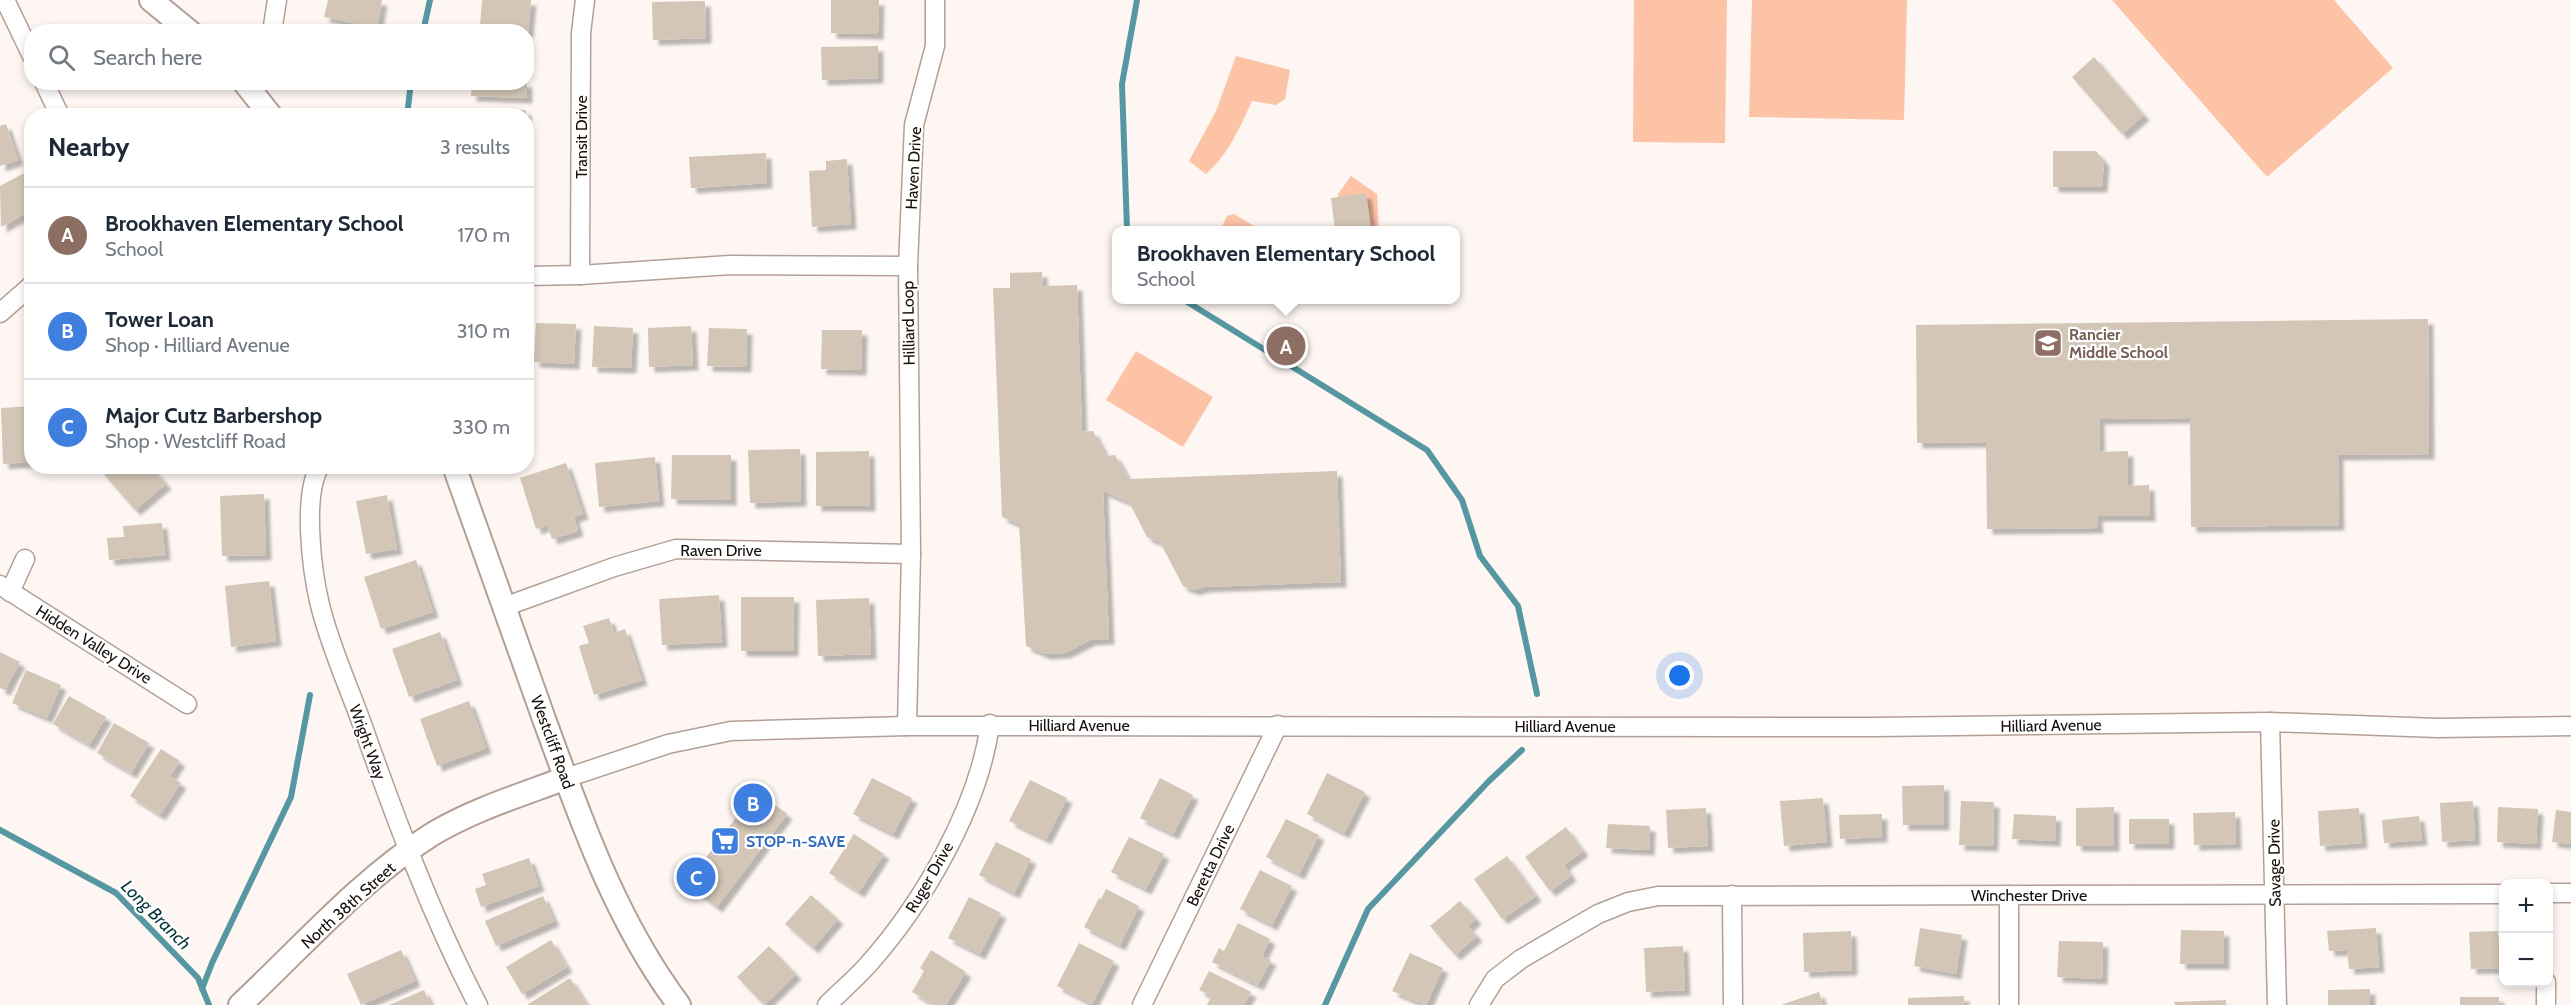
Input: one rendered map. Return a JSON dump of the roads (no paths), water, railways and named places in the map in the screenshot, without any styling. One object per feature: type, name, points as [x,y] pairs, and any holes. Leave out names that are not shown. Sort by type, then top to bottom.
[{"type":"street","points":[[5,0],[24,39]]},
{"type":"street","points":[[151,0],[180,24]]},
{"type":"street","points":[[274,24],[278,0]]},
{"type":"street","name":"Transit Drive","points":[[580,275],[581,33],[585,0]]},
{"type":"street","name":"Haven Drive","points":[[908,266],[914,125],[935,46],[935,0]]},
{"type":"street","points":[[48,90],[56,108]]},
{"type":"street","name":"Hilliard Loop","points":[[534,276],[730,265],[908,266],[910,554],[907,726]]},
{"type":"street","points":[[0,313],[24,292]]},
{"type":"street","name":"Wright Way","points":[[317,474],[310,495],[313,572],[331,642],[408,853],[460,971],[478,1005]]},
{"type":"street","name":"Westcliff Road","points":[[457,474],[566,778],[625,918],[679,1005]]},
{"type":"street","name":"Raven Drive","points":[[504,608],[614,567],[676,549],[910,554]]},
{"type":"street","points":[[5,588],[25,559]]},
{"type":"street","name":"Hidden Valley Drive","points":[[5,588],[187,704]]},
{"type":"street","name":"Hilliard Avenue","points":[[566,778],[668,744],[731,731],[907,726],[990,724],[1875,727],[2270,722],[2438,728],[2571,726]]},
{"type":"street","name":"Savage Drive","points":[[2270,722],[2277,1005]]},
{"type":"street","name":"Ruger Drive","points":[[826,1005],[866,967],[908,915],[947,849],[976,782],[986,750],[990,724]]},
{"type":"street","name":"Beretta Drive","points":[[1142,1005],[1278,725]]},
{"type":"street","name":"North 38th Street","points":[[240,1005],[362,888],[431,836],[456,822],[566,778]]},
{"type":"street","points":[[2553,893],[2571,893]]},
{"type":"street","name":"Winchester Drive","points":[[1479,1005],[1495,979],[1521,959],[1598,914],[1628,902],[1658,896],[2499,894]]},
{"type":"street","points":[[1732,895],[1732,1005]]},
{"type":"street","points":[[2008,1005],[2009,895]]},
{"type":"street","points":[[2546,987],[2546,1005]]},
{"type":"waterway","points":[[425,24],[430,0]]},
{"type":"waterway","points":[[1127,226],[1122,84],[1137,0]]},
{"type":"waterway","points":[[408,108],[410,90]]},
{"type":"waterway","points":[[1190,304],[1427,450],[1462,500],[1480,556],[1518,606],[1537,694]]},
{"type":"waterway","points":[[202,989],[212,963],[291,797],[310,695]]},
{"type":"waterway","points":[[1325,1005],[1368,909],[1489,781],[1522,750]]},
{"type":"waterway","name":"Long Branch","points":[[0,830],[116,893],[198,978],[209,1005]]},
{"type":"place","name":"Rancier Middle School","points":[[2048,343]]},
{"type":"place","name":"Brookhaven Elementary School","points":[[1286,346]]},
{"type":"place","name":"Tower Loan","points":[[753,803]]},
{"type":"place","name":"STOP-n-SAVE","points":[[725,841]]},
{"type":"place","name":"Major Cutz Barbershop","points":[[696,877]]}]
